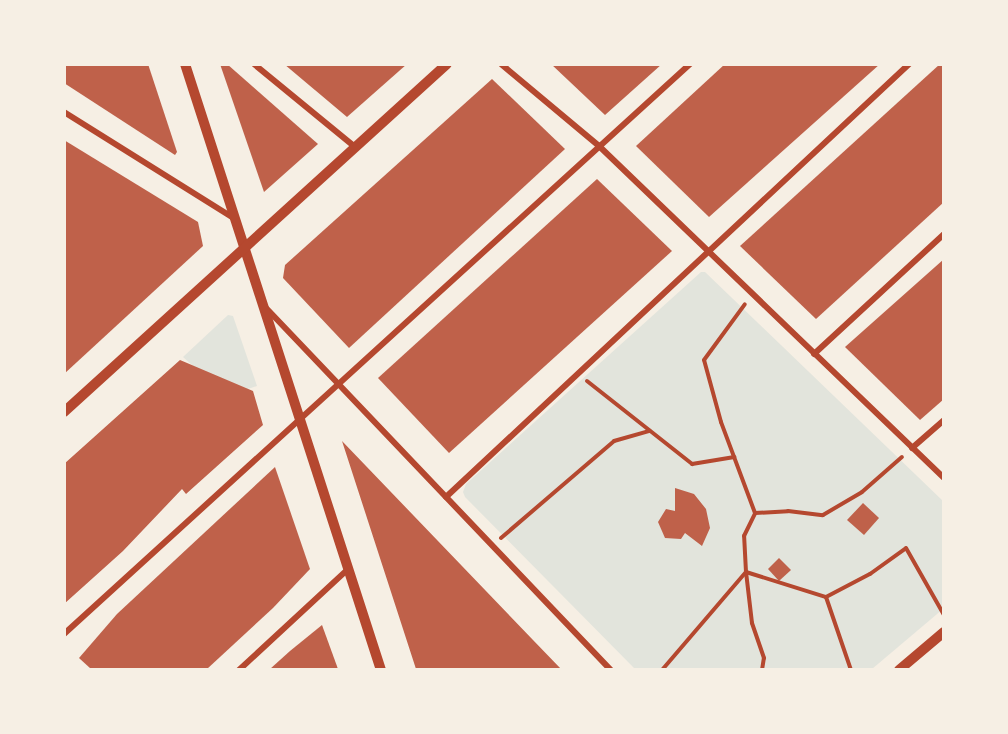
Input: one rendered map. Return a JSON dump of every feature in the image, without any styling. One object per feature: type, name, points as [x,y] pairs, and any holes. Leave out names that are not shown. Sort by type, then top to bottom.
[{"type":"street","points":[[185,64],[232,217],[381,669]]},
{"type":"street","points":[[254,64],[355,147]]},
{"type":"street","points":[[64,412],[447,64]]},
{"type":"street","points":[[501,64],[599,146],[944,478]]},
{"type":"street","points":[[64,634],[690,64]]},
{"type":"street","points":[[446,497],[909,64]]},
{"type":"street","points":[[64,112],[232,217]]},
{"type":"street","points":[[814,354],[944,234]]},
{"type":"street","points":[[260,302],[611,669]]},
{"type":"street","points":[[912,448],[944,420]]},
{"type":"street","points":[[239,669],[349,568]]},
{"type":"street","points":[[899,669],[944,632]]},
{"type":"path","points":[[753,294],[704,360],[721,422],[755,513],[744,536],[752,623],[764,658],[762,669]]},
{"type":"path","points":[[578,373],[692,464],[734,457]]},
{"type":"path","points":[[492,545],[614,441],[650,431]]},
{"type":"path","points":[[755,513],[788,511],[823,515],[862,492],[912,448]]},
{"type":"path","points":[[746,572],[826,597],[870,574],[906,548],[944,615]]},
{"type":"path","points":[[663,669],[746,572]]},
{"type":"path","points":[[826,597],[851,669]]},
{"type":"shaded area","points":[[701,272],[705,272],[943,501],[943,609],[872,669],[635,669],[465,497],[463,492],[466,484]]},
{"type":"shaded area","points":[[228,315],[233,316],[257,386],[227,396],[183,357]]},
{"type":"building","points":[[64,64],[148,64],[177,152],[175,155],[64,83]]},
{"type":"building","points":[[220,64],[227,64],[318,144],[264,192]]},
{"type":"building","points":[[284,64],[407,64],[347,117]]},
{"type":"building","points":[[551,64],[662,64],[605,115]]},
{"type":"building","points":[[725,64],[880,64],[709,217],[636,146]]},
{"type":"building","points":[[940,64],[944,64],[944,202],[816,319],[740,246]]},
{"type":"building","points":[[492,79],[565,149],[349,348],[283,278],[285,265]]},
{"type":"building","points":[[64,140],[198,222],[203,246],[64,374]]},
{"type":"building","points":[[597,179],[672,251],[449,453],[378,378]]},
{"type":"building","points":[[944,259],[944,399],[920,420],[845,347]]},
{"type":"building","points":[[180,360],[253,391],[263,425],[186,494],[182,489],[123,551],[64,604],[64,464]]},
{"type":"building","points":[[342,441],[533,640],[561,669],[416,669]]},
{"type":"building","points":[[275,467],[310,569],[273,608],[207,669],[91,669],[79,658],[117,614]]},
{"type":"building","points":[[675,488],[694,494],[706,509],[710,528],[702,546],[685,533],[681,539],[665,538],[658,522],[666,509],[675,511]]},
{"type":"building","points":[[863,503],[879,518],[864,535],[847,520]]},
{"type":"building","points":[[779,558],[791,570],[779,581],[768,569]]},
{"type":"building","points":[[322,625],[338,669],[270,669],[290,651]]}]
